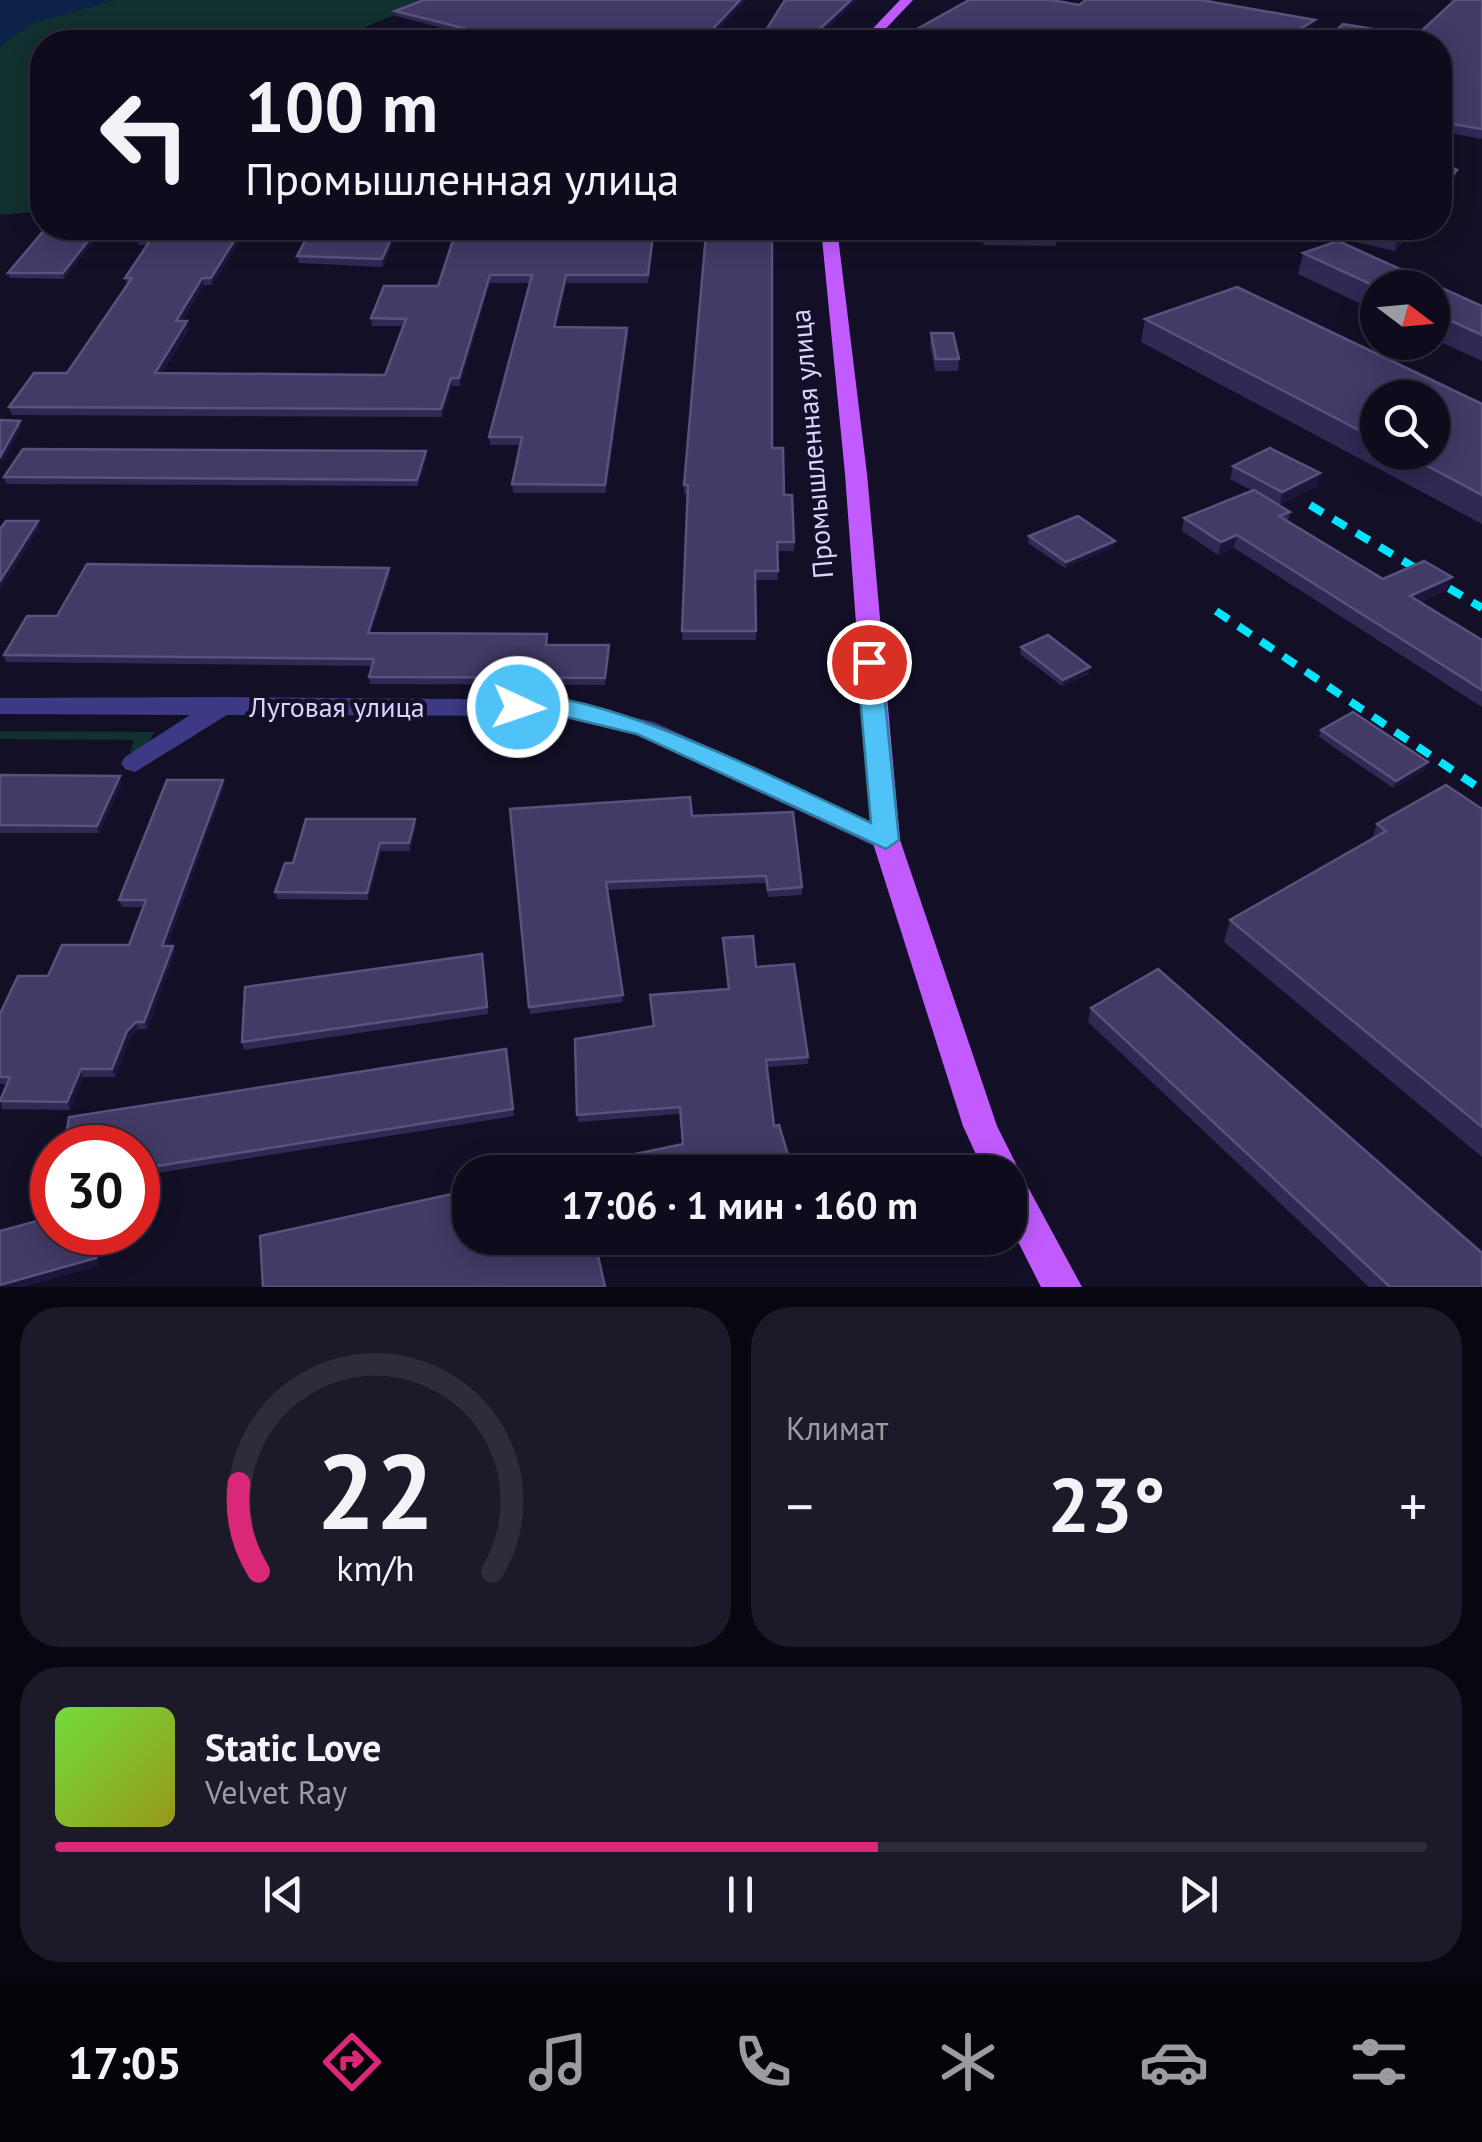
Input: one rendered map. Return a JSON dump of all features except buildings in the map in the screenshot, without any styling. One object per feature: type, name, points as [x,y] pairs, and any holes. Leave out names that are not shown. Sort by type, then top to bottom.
[{"type":"main road","points":[[877,30],[906,0]]},
{"type":"main road","name":"Промышленная улица","points":[[830,240],[856,474],[886,840],[980,1126],[994,1155]]},
{"type":"main road","points":[[1027,1223],[1049,1268],[1064,1287]]},
{"type":"street","points":[[136,763],[224,705]]},
{"type":"street","name":"Луговая улица","points":[[0,706],[558,708],[645,728],[886,840]]},
{"type":"green space","points":[[0,0],[432,0],[365,27],[376,30],[30,30],[30,212],[0,215]]},
{"type":"green space","points":[[0,731],[154,732],[145,752],[130,752],[134,740],[0,739]]},
{"type":"water","points":[[0,0],[116,0],[31,24],[0,47]]},
{"type":"railway","points":[[1310,505],[1482,608]]},
{"type":"railway","points":[[1216,611],[1482,790]]},
{"type":"route","points":[[518,707],[558,708],[645,728],[886,840],[869,662]]}]
